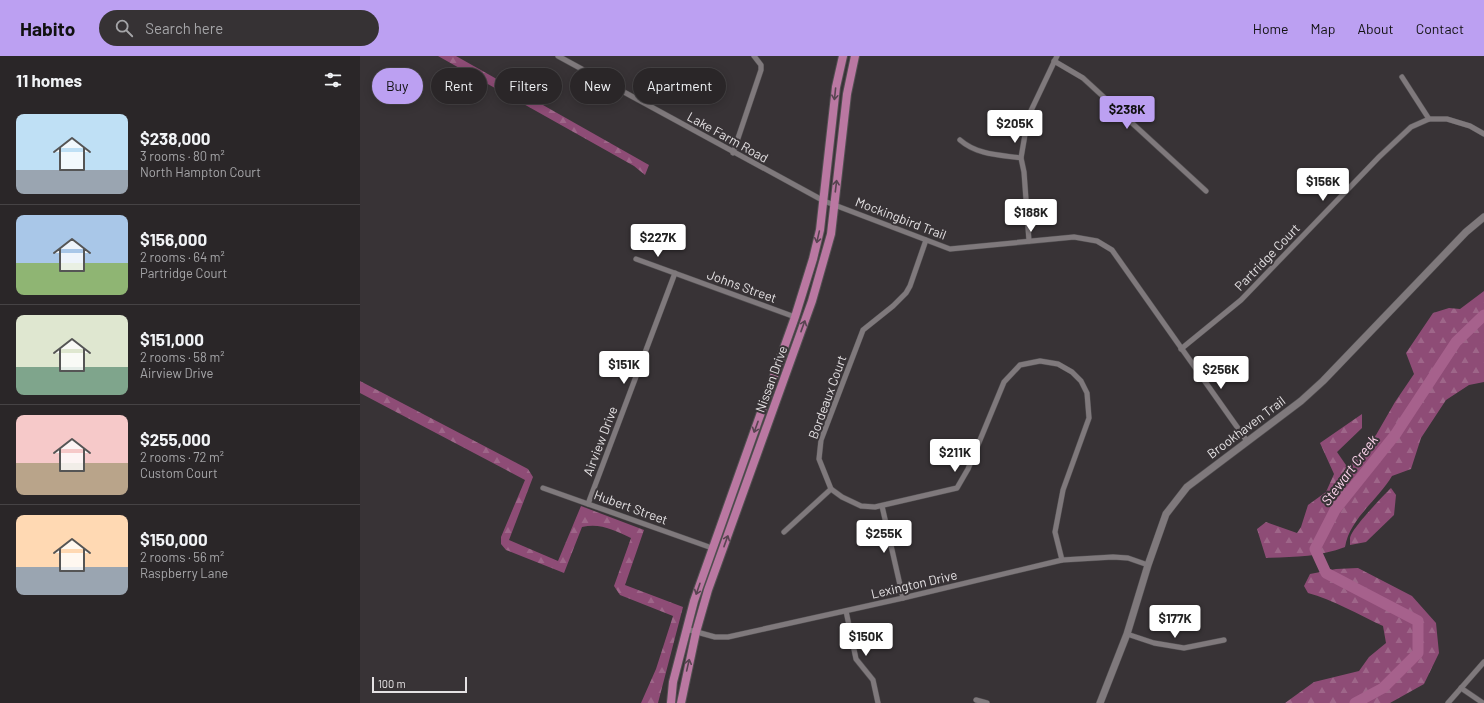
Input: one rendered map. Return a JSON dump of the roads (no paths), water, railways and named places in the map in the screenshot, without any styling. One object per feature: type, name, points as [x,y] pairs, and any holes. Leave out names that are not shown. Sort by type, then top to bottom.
[{"type":"main road","name":"Nissan Drive","points":[[670,703],[673,682],[686,628],[712,548],[795,317],[813,259],[820,230],[824,201],[836,87],[844,56]]},
{"type":"main road","name":"Nissan Drive","points":[[681,703],[696,632],[708,590],[812,300],[831,234],[847,94],[855,56]]},
{"type":"street","name":"Lake Farm Road","points":[[558,56],[623,90],[734,153],[824,201]]},
{"type":"street","points":[[734,153],[760,70],[761,65],[754,56]]},
{"type":"street","points":[[1029,241],[1024,172],[1021,158],[1028,117],[1056,58],[1083,78],[1206,191]]},
{"type":"street","points":[[1402,77],[1429,119]]},
{"type":"street","name":"Partridge Court","points":[[1181,349],[1241,300],[1379,157],[1411,127],[1429,119],[1447,119],[1470,126],[1484,134]]},
{"type":"street","points":[[960,140],[986,154],[1021,158]]},
{"type":"street","name":"Mockingbird Trail","points":[[824,201],[950,249],[1074,237],[1097,241],[1112,250],[1181,349]]},
{"type":"street","name":"Brookhaven Trail","points":[[1100,703],[1127,634],[1148,565],[1166,514],[1187,487],[1324,381],[1466,232],[1484,217]]},
{"type":"street","name":"Bordeaux Court","points":[[831,489],[819,459],[821,440],[863,330],[893,306],[906,293],[910,286],[926,240]]},
{"type":"street","name":"Johns Street","points":[[636,259],[795,317]]},
{"type":"street","name":"Airview Drive","points":[[588,504],[675,273]]},
{"type":"street","points":[[1181,349],[1247,441]]},
{"type":"street","points":[[784,532],[831,489],[842,498],[861,506],[875,507],[957,488],[968,469],[1004,382],[1020,365],[1040,361],[1058,364],[1072,372],[1081,381],[1087,393],[1089,418],[1063,490],[1055,532],[1062,560]]},
{"type":"street","name":"Hubert Street","points":[[543,488],[712,548]]},
{"type":"street","points":[[882,506],[903,598]]},
{"type":"street","name":"Lexington Drive","points":[[686,628],[715,637],[728,638],[1062,560],[1113,557],[1128,558],[1148,565]]},
{"type":"street","points":[[846,611],[856,659],[873,680],[878,703]]},
{"type":"street","points":[[1127,634],[1154,644],[1184,648],[1224,640]]},
{"type":"street","points":[[1448,703],[1484,662]]},
{"type":"street","points":[[1461,688],[1483,703]]},
{"type":"street","points":[[976,700],[987,703]]},
{"type":"waterway","name":"Stewart Creek","points":[[1355,703],[1383,688],[1418,653],[1418,621],[1326,573],[1315,549],[1335,510],[1395,435],[1456,342],[1484,315]]}]
